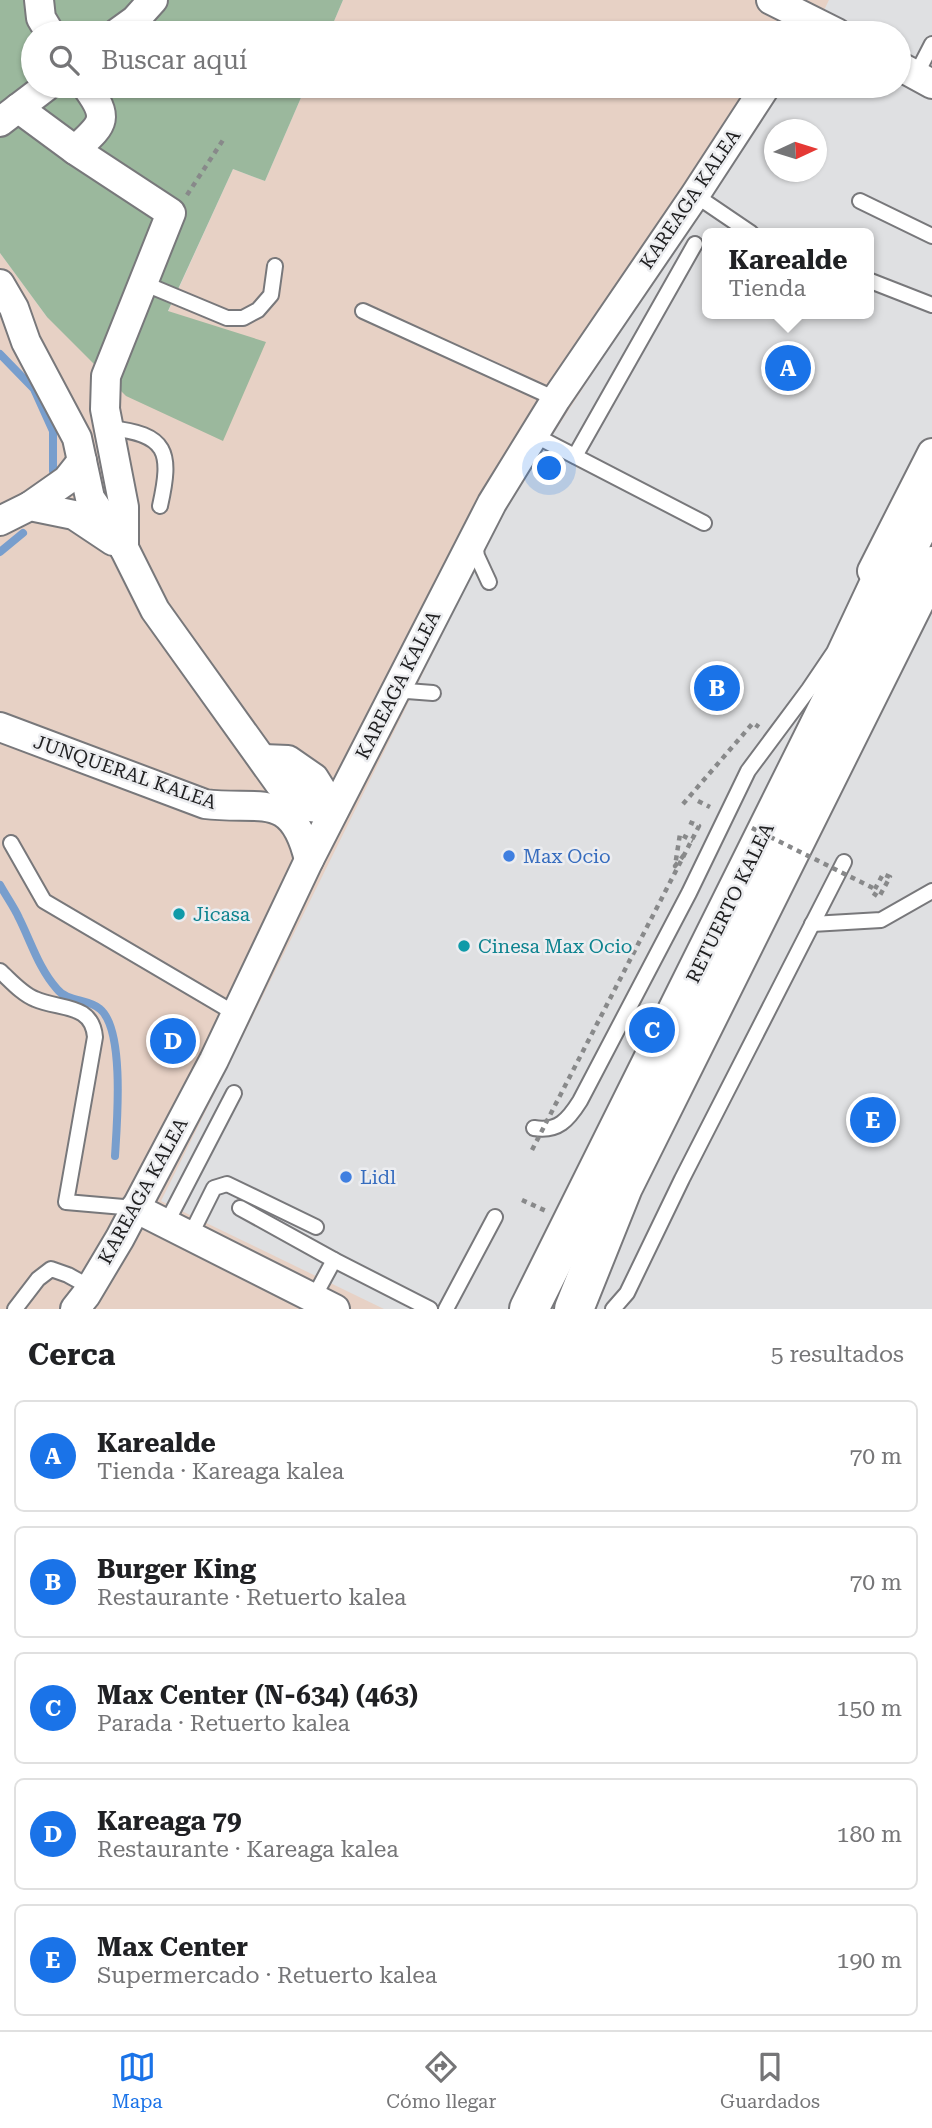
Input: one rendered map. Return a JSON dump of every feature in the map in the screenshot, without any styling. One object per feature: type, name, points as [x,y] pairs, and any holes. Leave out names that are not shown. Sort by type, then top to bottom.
[{"type":"main road","name":"RETUERTO KALEA","points":[[529,1309],[881,575],[932,499]]},
{"type":"main road","name":"RETUERTO KALEA","points":[[574,1309],[623,1187],[932,566]]},
{"type":"street","points":[[39,0],[43,21]]},
{"type":"street","points":[[134,21],[153,0]]},
{"type":"street","points":[[771,0],[803,16]]},
{"type":"street","points":[[31,98],[9,115],[75,150],[171,213],[106,376],[105,409],[124,507],[124,548]]},
{"type":"street","points":[[75,150],[97,130],[102,117],[95,98]]},
{"type":"street","name":"KAREAGA KALEA","points":[[83,1298],[135,1209],[209,1070],[309,860],[492,503],[556,398],[758,98]]},
{"type":"street","points":[[0,284],[14,308],[10,326],[26,342],[77,438],[90,498],[124,548],[155,610],[263,759],[262,778],[251,804]]},
{"type":"street","points":[[881,575],[932,453]]},
{"type":"street","points":[[0,521],[30,506],[67,480],[82,461]]},
{"type":"street","points":[[30,506],[74,515],[124,548]]},
{"type":"street","name":"JUNQUERAL KALEA","points":[[0,727],[205,804],[271,807],[288,816],[303,835],[309,860]]},
{"type":"street","points":[[263,759],[288,760],[314,778],[334,810]]},
{"type":"street","points":[[135,1209],[324,1303]]},
{"type":"lane","points":[[916,75],[932,44]]},
{"type":"lane","points":[[695,195],[744,228]]},
{"type":"lane","points":[[860,201],[932,236]]},
{"type":"lane","points":[[575,456],[695,244]]},
{"type":"lane","points":[[143,283],[227,318],[243,318],[258,310],[271,295],[275,266]]},
{"type":"lane","points":[[874,282],[932,305]]},
{"type":"lane","points":[[363,310],[556,398]]},
{"type":"lane","points":[[109,428],[136,431],[158,443],[167,461],[160,506]]},
{"type":"lane","points":[[534,435],[704,523]]},
{"type":"lane","points":[[475,537],[477,556],[489,582]]},
{"type":"lane","points":[[534,1128],[558,1127],[580,1101],[689,893],[748,771],[834,652],[881,575]]},
{"type":"lane","points":[[393,695],[407,691],[433,692]]},
{"type":"lane","points":[[11,843],[44,901],[236,1014]]},
{"type":"lane","points":[[624,1309],[627,1293],[688,1166],[844,862]]},
{"type":"lane","points":[[812,924],[881,920],[932,891]]},
{"type":"lane","points":[[0,971],[32,999],[87,1014],[94,1023],[95,1037],[66,1202],[135,1209]]},
{"type":"lane","points":[[178,1230],[234,1093]]},
{"type":"lane","points":[[178,1230],[214,1188],[221,1184],[233,1185],[316,1227]]},
{"type":"lane","points":[[240,1208],[430,1309]]},
{"type":"lane","points":[[446,1309],[495,1217]]},
{"type":"lane","points":[[324,1303],[334,1260]]},
{"type":"lane","points":[[15,1309],[38,1279],[51,1269],[68,1275],[83,1298]]},
{"type":"lane","points":[[613,1309],[627,1293]]},
{"type":"path","points":[[171,213],[179,206],[225,137]]},
{"type":"path","points":[[683,804],[753,723],[774,738]]},
{"type":"path","points":[[532,1150],[699,826],[687,821]]},
{"type":"path","points":[[752,828],[874,891]]},
{"type":"path","points":[[680,834],[694,842],[688,850],[675,866],[680,834]]},
{"type":"shaded area","points":[[343,0],[829,0],[819,21],[334,21]]},
{"type":"shaded area","points":[[301,98],[772,98],[506,506],[161,1201],[384,1309],[0,1309],[0,253],[47,317],[168,312],[233,169],[265,181]]},
{"type":"green space","points":[[0,0],[343,0],[334,21],[21,21],[21,98],[301,98],[265,181],[233,169],[168,311],[266,342],[223,441],[126,396],[47,317],[0,253]]},
{"type":"waterway","points":[[0,354],[34,389],[53,431],[53,471]]},
{"type":"waterway","points":[[0,552],[23,533]]},
{"type":"waterway","points":[[0,885],[51,981],[66,996],[100,1009],[108,1020],[113,1036],[118,1078],[115,1156]]},
{"type":"place","name":"Karealde","points":[[788,368]]},
{"type":"place","name":"Burger King","points":[[717,688]]},
{"type":"place","name":"Max Ocio","points":[[509,856]]},
{"type":"place","name":"Jicasa","points":[[179,914]]},
{"type":"place","name":"Cinesa Max Ocio","points":[[464,946]]},
{"type":"place","name":"Max Center (N-634) (463)","points":[[652,1030]]},
{"type":"place","name":"Kareaga 79","points":[[173,1041]]},
{"type":"place","name":"Max Center","points":[[873,1120]]},
{"type":"place","name":"Lidl","points":[[346,1177]]}]
